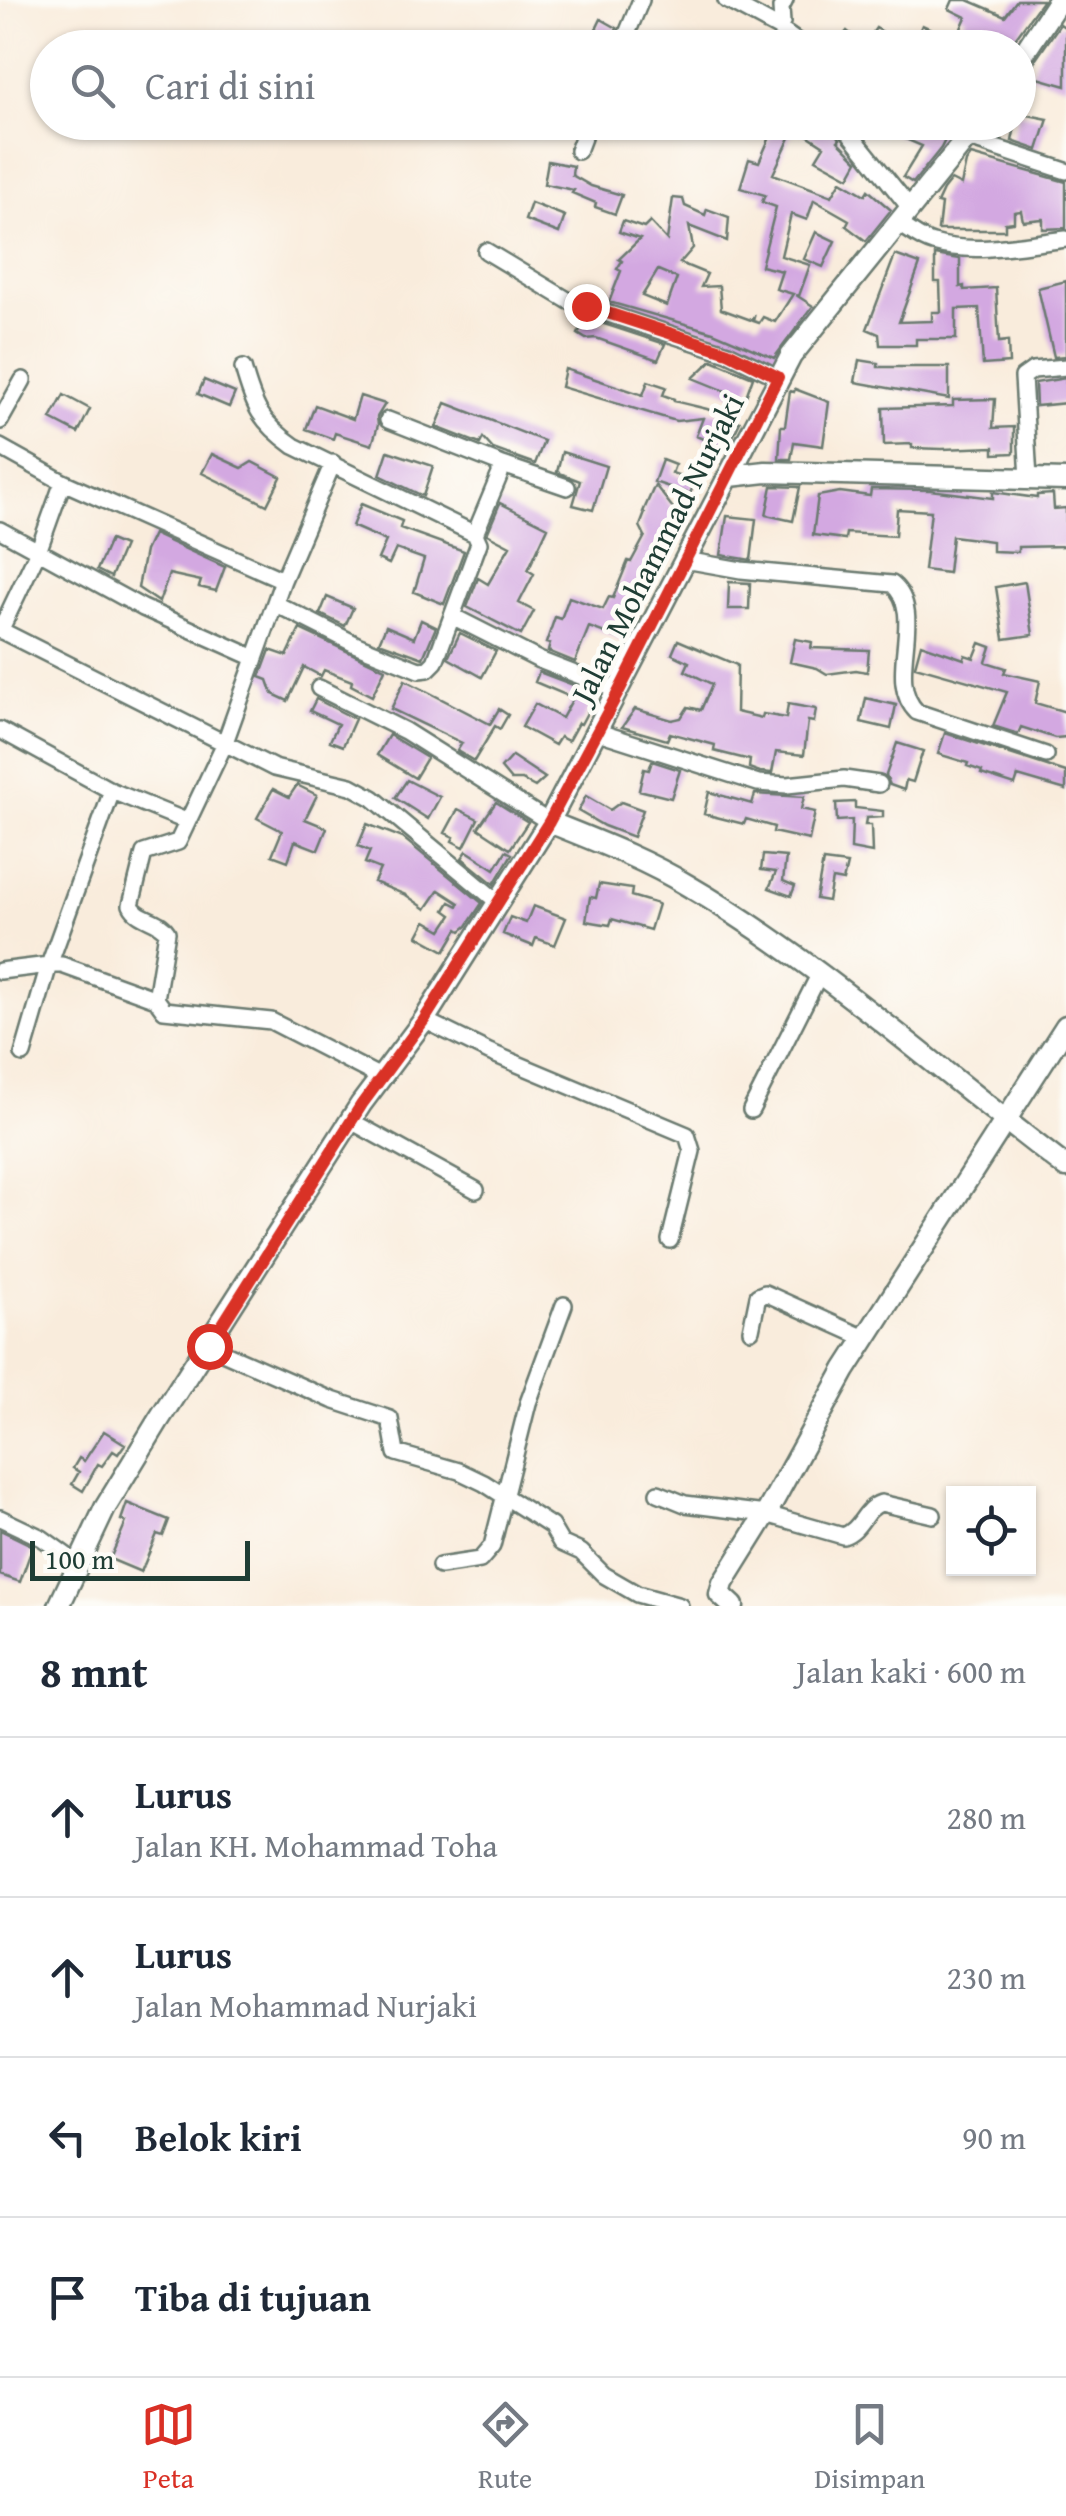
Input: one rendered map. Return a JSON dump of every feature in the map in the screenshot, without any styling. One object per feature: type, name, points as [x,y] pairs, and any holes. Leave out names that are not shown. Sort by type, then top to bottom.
[{"type":"street","points":[[628,30],[641,0]]},
{"type":"street","points":[[726,0],[785,30]]},
{"type":"street","points":[[780,26],[785,0]]},
{"type":"street","points":[[1036,34],[1058,0]]},
{"type":"street","points":[[578,151],[582,140]]},
{"type":"street","points":[[853,140],[905,217],[930,242],[949,246],[1066,239]]},
{"type":"street","name":"Jalan Mohammad Nurjaki","points":[[58,1606],[105,1508],[549,822],[778,377],[807,333],[967,140]]},
{"type":"street","points":[[995,140],[1066,170]]},
{"type":"street","points":[[486,251],[570,301],[728,352],[778,377]]},
{"type":"street","points":[[1029,479],[1023,377],[1032,370],[1066,367]]},
{"type":"street","points":[[243,368],[252,404],[269,428],[294,446],[476,534]]},
{"type":"street","points":[[0,421],[23,380]]},
{"type":"street","points":[[388,420],[566,487]]},
{"type":"street","points":[[0,447],[63,482],[283,580]]},
{"type":"street","points":[[744,448],[766,472]]},
{"type":"street","points":[[156,1000],[166,932],[162,923],[136,913],[132,904],[144,853],[182,831],[224,744],[283,580],[333,463]]},
{"type":"street","points":[[276,604],[357,645],[419,670],[428,669],[435,662],[454,617],[500,464]]},
{"type":"street","points":[[730,476],[766,472],[1066,480]]},
{"type":"street","points":[[63,482],[39,550],[0,630],[274,768],[351,786],[373,798],[499,903]]},
{"type":"street","points":[[0,530],[143,608],[255,658]]},
{"type":"street","points":[[685,560],[741,570],[892,584],[904,602],[903,689],[907,702],[918,712],[1046,755]]},
{"type":"street","points":[[454,617],[539,660],[619,691]]},
{"type":"street","points":[[319,688],[405,731],[549,822],[637,858],[687,885],[819,975],[1066,1167]]},
{"type":"street","points":[[0,730],[182,831]]},
{"type":"street","points":[[595,731],[758,783],[787,785],[844,779],[879,784]]},
{"type":"street","points":[[24,1054],[112,791]]},
{"type":"street","points":[[0,971],[55,965],[156,1000],[164,1010],[271,1020],[382,1078]]},
{"type":"street","points":[[752,1110],[819,975]]},
{"type":"street","points":[[424,1020],[489,1052],[687,1135],[692,1151],[670,1240]]},
{"type":"street","points":[[720,1602],[722,1583],[766,1514],[865,1338],[1066,1026]]},
{"type":"street","points":[[352,1121],[476,1190]]},
{"type":"street","points":[[751,1330],[758,1296],[766,1292],[865,1338]]},
{"type":"street","points":[[440,1566],[471,1562],[486,1556],[492,1546],[528,1403],[564,1304]]},
{"type":"street","points":[[209,1346],[332,1400],[384,1416],[393,1425],[396,1453],[460,1471],[503,1495],[550,1526],[561,1542],[581,1552],[635,1600],[680,1606]]},
{"type":"street","points":[[658,1492],[685,1504],[766,1514],[843,1536],[853,1533],[868,1511],[882,1503],[934,1516]]},
{"type":"street","points":[[0,1518],[42,1538],[78,1564]]},
{"type":"building","points":[[953,0],[968,0],[1005,16],[1017,0],[1043,0],[1021,30],[960,30],[966,17],[949,9]]},
{"type":"building","points":[[601,19],[617,28],[616,30],[596,30]]},
{"type":"building","points":[[1060,24],[1066,28],[1066,86],[1036,77],[1036,59]]},
{"type":"building","points":[[1036,117],[1048,119],[1038,150],[1012,141],[1036,140]]},
{"type":"building","points":[[769,140],[789,140],[773,174],[832,196],[841,181],[865,195],[868,190],[891,210],[866,241],[846,226],[849,220],[814,200],[807,220],[791,214],[781,256],[810,265],[799,296],[796,295],[813,306],[774,358],[713,332],[609,302],[621,271],[617,269],[622,261],[619,259],[640,239],[619,232],[623,221],[644,228],[650,222],[667,240],[673,198],[683,199],[685,206],[705,215],[707,209],[729,217],[727,241],[689,226],[693,248],[680,263],[707,274],[701,287],[719,286],[721,309],[751,320],[754,317],[753,321],[759,323],[763,317],[775,322],[793,294],[776,289],[782,271],[761,266],[776,207],[762,202],[765,195],[740,188],[749,159],[759,162]],"holes":[[[658,270],[677,278],[667,306],[642,296]]]},
{"type":"building","points":[[815,140],[839,140],[858,161],[849,177],[816,159],[824,146]]},
{"type":"building","points":[[908,140],[945,140],[913,183],[903,177],[922,146]]},
{"type":"building","points":[[971,155],[1066,182],[1066,228],[1043,229],[1043,219],[1023,221],[1021,211],[1014,212],[1014,222],[1005,223],[1005,230],[938,230],[941,204],[937,203],[951,180],[961,185]]},
{"type":"building","points":[[548,161],[573,166],[572,175],[591,186],[622,195],[615,214],[595,207],[596,203],[572,193],[574,190],[544,184]]},
{"type":"building","points":[[531,203],[565,216],[559,233],[525,220]]},
{"type":"building","points":[[816,232],[835,241],[823,267],[804,259]]},
{"type":"building","points":[[895,255],[920,264],[899,322],[932,321],[932,312],[941,312],[935,255],[960,259],[960,287],[996,288],[999,342],[1008,341],[1009,363],[983,365],[979,308],[956,309],[956,339],[916,339],[916,345],[880,345],[879,334],[867,329]]},
{"type":"building","points":[[1066,281],[1066,356],[1054,357],[1038,288]]},
{"type":"building","points":[[586,318],[665,344],[658,360],[596,338],[586,339],[578,334]]},
{"type":"building","points":[[712,360],[753,377],[745,399],[693,378]]},
{"type":"building","points":[[859,360],[878,363],[878,367],[949,367],[949,399],[855,382]]},
{"type":"building","points":[[565,369],[643,395],[648,381],[666,387],[663,395],[674,401],[740,422],[727,449],[696,436],[703,418],[676,421],[561,387]]},
{"type":"building","points":[[1066,378],[1066,403],[1036,406],[1035,383]]},
{"type":"building","points":[[204,380],[235,393],[229,407],[198,394]]},
{"type":"building","points":[[795,389],[829,402],[823,446],[794,442],[791,459],[779,459],[781,426],[785,426],[790,391]]},
{"type":"building","points":[[64,395],[90,409],[78,433],[51,419]]},
{"type":"building","points":[[360,396],[385,404],[377,417],[372,445],[335,433],[333,439],[306,429],[315,405],[353,419]]},
{"type":"building","points":[[995,399],[993,428],[1014,427],[1014,453],[994,454],[994,447],[884,445],[883,408],[953,406],[953,400]]},
{"type":"building","points":[[446,403],[544,441],[535,464],[493,449],[483,438],[480,444],[436,427]]},
{"type":"building","points":[[388,451],[433,466],[423,496],[380,475]]},
{"type":"building","points":[[562,452],[606,466],[593,510],[573,505],[580,481],[557,472]]},
{"type":"building","points":[[212,454],[242,468],[252,462],[281,477],[267,505],[202,473]]},
{"type":"building","points":[[662,460],[675,465],[672,473],[695,481],[690,494],[654,482]]},
{"type":"building","points":[[655,485],[680,517],[661,549],[665,551],[621,639],[589,627],[575,662],[548,651],[550,644],[546,643],[555,617],[561,619],[569,597],[603,609],[609,597],[613,598],[628,561],[631,562],[645,536],[640,526]]},
{"type":"building","points":[[772,486],[800,487],[793,521],[766,515]]},
{"type":"building","points":[[871,489],[930,490],[993,498],[993,492],[1037,498],[1053,494],[1054,509],[1066,508],[1066,546],[992,551],[992,541],[952,536],[948,573],[924,570],[931,511],[897,509],[895,536],[846,533],[845,539],[813,535],[818,496],[840,492],[870,496]]},
{"type":"building","points":[[500,503],[548,527],[528,570],[534,574],[519,603],[534,611],[521,635],[467,607],[478,578],[488,584],[510,546],[487,534]]},
{"type":"building","points":[[361,504],[402,521],[400,528],[464,551],[444,604],[414,592],[424,559],[396,549],[389,564],[378,559],[386,541],[352,526]]},
{"type":"building","points":[[727,516],[756,519],[751,560],[721,555]]},
{"type":"building","points":[[153,534],[225,567],[216,591],[199,587],[201,581],[169,574],[159,602],[138,588],[145,551]]},
{"type":"building","points":[[110,540],[124,546],[111,577],[97,570]]},
{"type":"building","points":[[729,582],[750,583],[749,609],[728,609]]},
{"type":"building","points":[[1025,582],[1033,635],[1004,639],[996,587]]},
{"type":"building","points":[[327,597],[353,608],[345,626],[320,614]]},
{"type":"building","points":[[421,620],[436,627],[423,658],[379,642],[386,626],[414,638]]},
{"type":"building","points":[[300,629],[385,669],[372,696],[351,685],[352,681],[324,670],[321,676],[304,667],[288,701],[273,694],[268,680],[260,677],[270,650],[287,656]]},
{"type":"building","points":[[460,633],[496,651],[482,677],[448,658]]},
{"type":"building","points":[[795,639],[812,642],[811,648],[869,650],[867,672],[827,674],[790,662]]},
{"type":"building","points":[[678,640],[737,665],[736,712],[786,718],[788,704],[816,709],[814,722],[808,721],[804,755],[776,752],[772,773],[760,772],[749,768],[750,760],[714,751],[715,745],[670,733],[667,740],[622,727],[635,709],[672,720],[681,718],[688,707],[701,710],[712,684],[685,671],[689,662],[672,654]]},
{"type":"building","points":[[980,643],[991,647],[986,662],[1006,668],[1004,673],[1040,681],[1035,703],[1066,712],[1066,737],[1055,738],[1021,727],[1018,734],[993,726],[1007,692],[915,666],[921,644],[964,659],[965,655],[974,658]]},
{"type":"building","points":[[539,672],[597,694],[568,741],[560,737],[555,745],[522,727],[535,704],[562,718],[573,698],[535,682]]},
{"type":"building","points":[[405,680],[490,724],[499,709],[508,715],[500,729],[495,726],[474,761],[457,751],[462,743],[391,709]]},
{"type":"building","points":[[866,698],[896,705],[891,729],[861,722]]},
{"type":"building","points":[[316,699],[355,719],[343,746],[330,741],[338,724],[310,711]]},
{"type":"building","points":[[945,733],[1066,772],[1066,790],[1018,776],[1015,785],[938,754]]},
{"type":"building","points":[[389,735],[427,758],[415,778],[377,755]]},
{"type":"building","points":[[897,743],[923,751],[913,782],[906,780],[904,790],[890,785],[886,775]]},
{"type":"building","points":[[512,756],[545,778],[535,787],[522,780],[511,780],[501,768]]},
{"type":"building","points":[[652,761],[680,770],[671,798],[639,790],[644,769],[649,770]]},
{"type":"building","points":[[407,780],[440,797],[428,819],[395,798]]},
{"type":"building","points":[[297,785],[317,795],[305,819],[327,828],[318,850],[295,841],[288,861],[272,855],[282,831],[257,818],[273,789],[289,797]]},
{"type":"building","points":[[709,792],[752,804],[755,794],[804,797],[801,809],[815,812],[809,840],[773,832],[774,827],[746,819],[744,824],[704,814]]},
{"type":"building","points":[[586,796],[610,810],[621,802],[643,810],[633,837],[578,811]]},
{"type":"building","points":[[496,802],[528,822],[510,849],[478,828]]},
{"type":"building","points":[[855,802],[855,808],[883,811],[883,817],[866,818],[865,825],[871,825],[872,853],[851,849],[852,820],[837,821],[836,803]]},
{"type":"building","points":[[458,809],[478,819],[464,847],[445,833]]},
{"type":"building","points":[[367,824],[403,838],[482,903],[467,926],[458,929],[445,951],[418,936],[426,921],[442,930],[452,915],[445,910],[450,902],[458,906],[459,903],[439,890],[426,909],[406,895],[374,882],[380,869],[365,863],[370,851],[358,846]]},
{"type":"building","points":[[467,851],[495,869],[506,851],[512,854],[494,884],[462,858]]},
{"type":"building","points":[[763,855],[786,857],[783,881],[795,886],[791,896],[769,888],[776,872],[761,870]]},
{"type":"building","points":[[823,861],[847,864],[843,881],[832,879],[828,901],[816,899]]},
{"type":"building","points":[[599,884],[632,889],[631,896],[658,904],[650,930],[612,919],[610,925],[586,921],[590,897],[596,898]]},
{"type":"building","points":[[533,906],[566,918],[555,945],[536,938],[533,946],[503,934],[510,917],[526,923]]},
{"type":"building","points":[[104,1431],[125,1444],[118,1454],[113,1451],[102,1466],[98,1464],[83,1491],[72,1484],[79,1472],[73,1468],[79,1458],[84,1461]]},
{"type":"building","points":[[127,1503],[169,1520],[163,1536],[157,1534],[141,1572],[110,1559],[126,1522],[121,1520]]},
{"type":"building","points":[[0,1530],[33,1546],[20,1582],[0,1575]]},
{"type":"route","points":[[209,1346],[362,1104],[424,1020],[549,822],[778,377],[728,352],[586,306]]}]
